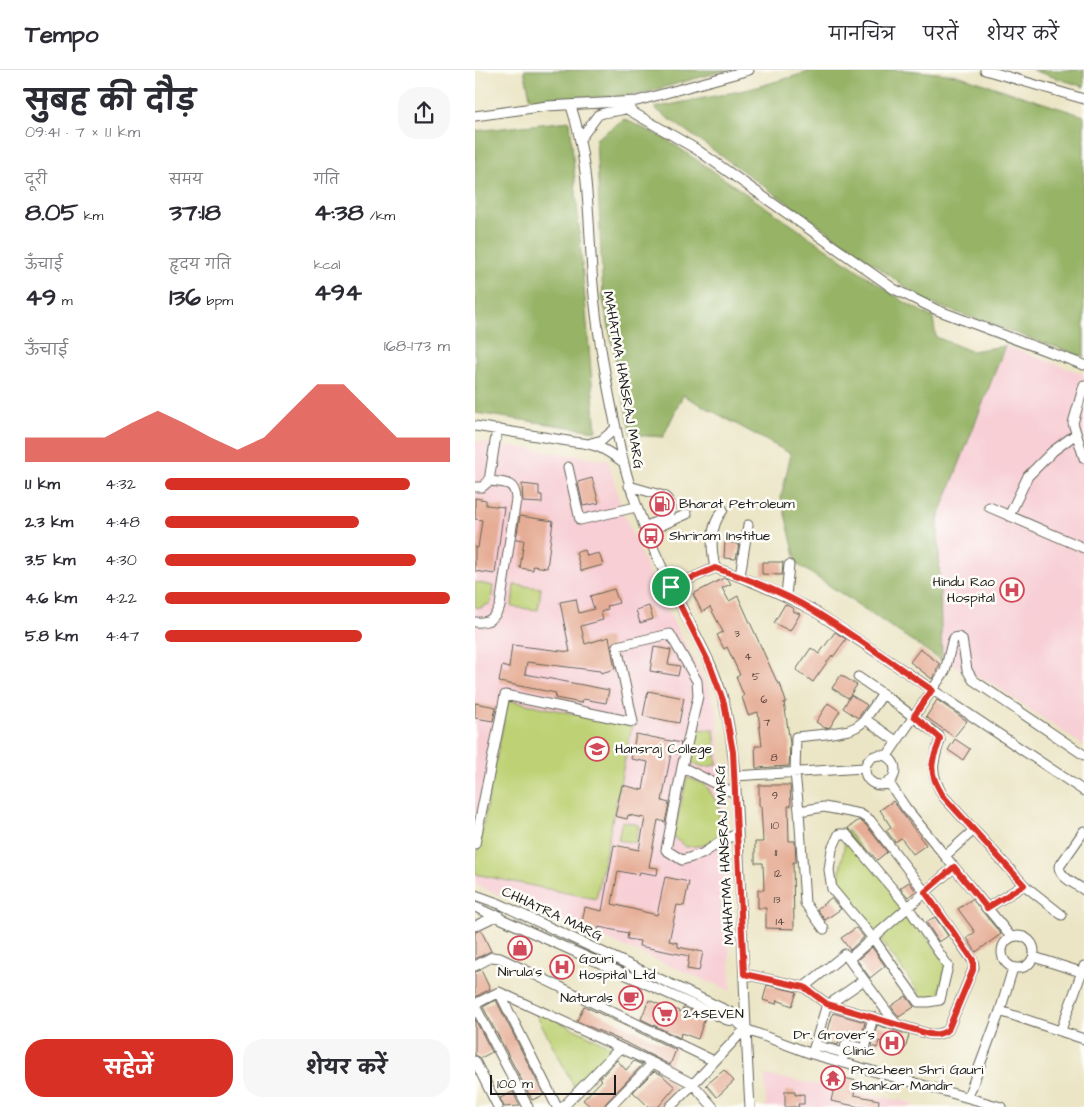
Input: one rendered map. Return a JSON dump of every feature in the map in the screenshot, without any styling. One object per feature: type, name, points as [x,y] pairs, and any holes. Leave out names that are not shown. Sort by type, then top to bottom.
[{"type":"street","points":[[475,116],[547,106],[637,102],[749,70]]},
{"type":"street","points":[[985,70],[1084,99]]},
{"type":"street","points":[[580,139],[597,115],[627,109],[637,102]]},
{"type":"street","name":"MAHATMA HANSRAJ MARG","points":[[571,106],[580,139],[588,198],[593,286],[604,363],[629,486],[645,530],[710,665],[724,703],[733,752],[745,1028],[751,1107]]},
{"type":"street","points":[[627,109],[696,149],[902,293],[937,310],[1084,365]]},
{"type":"street","points":[[1084,385],[1080,410],[1073,423],[1084,458]]},
{"type":"street","points":[[475,426],[591,443],[602,440],[616,428]]},
{"type":"street","points":[[475,487],[482,487],[489,481],[497,430]]},
{"type":"street","points":[[1009,516],[1028,476],[1053,451],[1076,434]]},
{"type":"street","points":[[591,443],[605,449],[623,462]]},
{"type":"street","points":[[568,467],[580,520],[636,507]]},
{"type":"street","points":[[475,622],[489,621],[495,617],[500,606],[516,499],[516,491],[513,486],[508,483],[489,481]]},
{"type":"street","points":[[629,486],[665,496],[669,500],[671,506],[670,513],[645,530]]},
{"type":"street","points":[[989,507],[1084,548]]},
{"type":"street","points":[[715,568],[713,530],[717,518],[723,510]]},
{"type":"street","points":[[645,530],[687,514]]},
{"type":"street","points":[[740,576],[748,525]]},
{"type":"street","points":[[786,596],[789,565]]},
{"type":"street","points":[[671,587],[715,568],[740,576],[786,596],[813,610],[1084,791]]},
{"type":"street","points":[[475,844],[505,694],[633,722],[617,646],[670,634],[697,681],[698,696],[666,850],[681,860],[702,854],[725,839],[738,834]]},
{"type":"street","points":[[887,756],[945,670],[949,650],[954,638],[961,638],[967,670],[973,680],[1084,755]]},
{"type":"street","points":[[858,677],[914,716],[940,738],[933,766],[933,776],[943,796],[1024,885],[1062,915]]},
{"type":"street","points":[[825,929],[805,903],[795,773],[797,737],[849,730],[856,727],[865,719],[883,694]]},
{"type":"street","points":[[865,719],[896,741]]},
{"type":"street","points":[[881,754],[891,759],[895,771],[889,783],[878,785],[873,783],[865,774],[864,768],[869,758],[881,754]]},
{"type":"street","points":[[682,767],[736,794]]},
{"type":"street","points":[[735,776],[864,768]]},
{"type":"street","points":[[889,783],[906,808],[1011,937]]},
{"type":"street","points":[[744,974],[804,987],[828,1005],[937,1035],[948,1030],[973,970],[973,960],[925,892],[865,816],[824,807],[799,811]]},
{"type":"street","points":[[945,856],[974,830]]},
{"type":"street","points":[[1084,831],[1059,867],[1062,875],[1084,890]]},
{"type":"street","points":[[839,834],[846,834],[908,908],[948,966],[942,996],[939,1000],[919,1002],[873,938],[832,889],[829,870],[832,849],[839,834]]},
{"type":"street","points":[[849,959],[954,867]]},
{"type":"street","points":[[987,908],[1024,885]]},
{"type":"street","name":"CHHATRA MARG","points":[[475,895],[504,906],[730,1012],[736,1021]]},
{"type":"street","points":[[475,916],[504,906]]},
{"type":"street","points":[[475,926],[496,916],[504,906]]},
{"type":"street","name":"CHHATRA MARG","points":[[475,907],[727,1020],[736,1021]]},
{"type":"street","points":[[1017,936],[1029,939],[1033,944],[1034,957],[1026,967],[1013,968],[1004,960],[1002,954],[1006,942],[1011,937],[1017,936]]},
{"type":"street","points":[[804,987],[845,954],[896,1024]]},
{"type":"street","points":[[475,966],[492,957],[500,958],[714,1060]]},
{"type":"street","points":[[1034,957],[1083,971],[1061,1030]]},
{"type":"street","points":[[968,1097],[1000,1011],[1013,968]]},
{"type":"street","points":[[813,1049],[828,1005],[864,980]]},
{"type":"street","points":[[499,992],[475,1005],[528,1107]]},
{"type":"street","points":[[499,992],[653,1063],[693,1084],[713,1107]]},
{"type":"street","points":[[499,992],[557,1107]]},
{"type":"street","points":[[1000,1011],[1084,1038]]},
{"type":"street","points":[[842,1062],[846,1044],[865,1049],[873,1018]]},
{"type":"street","points":[[736,1021],[745,1028],[813,1049],[842,1062],[1001,1107]]},
{"type":"street","points":[[669,1107],[745,1028]]},
{"type":"street","points":[[563,1107],[620,1048]]},
{"type":"street","points":[[813,1049],[844,1052]]},
{"type":"street","points":[[475,1061],[498,1107]]},
{"type":"street","points":[[610,1107],[653,1063]]},
{"type":"shaded area","name":"Hindu Rao Hospital","points":[[1005,346],[1084,374],[1084,746],[991,683],[942,661],[938,519]]},
{"type":"shaded area","name":"Hansraj College","points":[[475,441],[608,460],[622,510],[657,591],[709,689],[717,713],[723,786],[731,991],[475,885]]},
{"type":"shaded area","points":[[765,1075],[913,1103],[913,1107],[766,1107]]},
{"type":"green space","points":[[524,70],[726,70],[636,95],[531,101]]},
{"type":"green space","points":[[815,70],[906,70],[957,75],[1084,116],[1084,357],[927,302],[654,108],[750,89]]},
{"type":"green space","points":[[1032,70],[1084,70],[1084,87]]},
{"type":"green space","points":[[624,119],[666,139],[903,301],[933,318],[936,337],[971,351],[1005,346],[938,519],[942,661],[797,564],[781,497],[791,454],[683,395],[663,437],[631,435],[603,299],[596,139]]},
{"type":"green space","points":[[570,121],[596,431],[475,413],[475,131]]},
{"type":"green space","points":[[475,582],[493,586],[491,603],[480,608],[475,607]]},
{"type":"green space","points":[[514,585],[541,588],[538,610],[512,607]]},
{"type":"green space","points":[[508,700],[632,726],[596,899],[475,874],[475,863]]},
{"type":"green space","points":[[714,729],[717,765],[703,767],[688,761],[694,730]]},
{"type":"green space","points":[[687,777],[706,785],[719,806],[720,833],[707,845],[686,847],[673,837]]},
{"type":"green space","points":[[622,821],[639,825],[635,843],[618,840]]},
{"type":"green space","points":[[847,830],[946,963],[939,998],[925,1000],[838,882]]},
{"type":"green space","points":[[534,1010],[614,1048],[575,1088]]},
{"type":"building","points":[[592,478],[599,503],[583,506],[578,482]]},
{"type":"building","points":[[522,484],[539,486],[539,495],[542,495],[542,503],[523,502]]},
{"type":"building","points":[[475,498],[486,500],[486,505],[504,507],[495,574],[475,571],[475,547],[478,548],[482,520],[475,519]]},
{"type":"building","points":[[520,516],[553,521],[547,568],[533,566],[533,570],[520,568],[524,540],[516,539]]},
{"type":"building","points":[[725,542],[739,544],[736,559],[724,558]]},
{"type":"building","points":[[585,550],[587,556],[599,553],[603,565],[581,571],[576,552]]},
{"type":"building","points":[[762,562],[783,562],[782,575],[762,574]]},
{"type":"building","points":[[724,578],[728,579],[731,584],[722,588],[729,601],[738,596],[778,684],[780,683],[786,702],[784,702],[790,743],[789,766],[756,768],[755,746],[762,746],[758,712],[748,715],[742,697],[744,696],[736,677],[740,675],[727,647],[724,649],[717,635],[723,632],[710,607],[702,612],[693,594]]},
{"type":"building","points":[[614,589],[619,603],[607,606],[608,609],[601,612],[603,620],[581,626],[585,644],[609,637],[615,669],[601,673],[600,671],[527,662],[525,674],[609,690],[606,703],[583,699],[582,703],[555,698],[556,693],[499,682],[502,666],[509,668],[512,645],[570,652],[560,602],[576,599],[579,613],[594,609],[590,596]]},
{"type":"building","points":[[785,604],[800,614],[790,631],[774,623]]},
{"type":"building","points":[[649,606],[653,619],[640,623],[636,610]]},
{"type":"building","points":[[835,632],[846,639],[813,682],[796,670],[811,648],[819,654]]},
{"type":"building","points":[[654,647],[671,650],[668,664],[680,666],[678,676],[650,671]]},
{"type":"building","points":[[920,649],[940,664],[932,679],[910,662]]},
{"type":"building","points":[[841,675],[857,685],[848,698],[832,688]]},
{"type":"building","points":[[648,691],[684,698],[679,723],[643,716]]},
{"type":"building","points":[[851,695],[867,705],[858,718],[843,708]]},
{"type":"building","points":[[937,700],[967,721],[954,737],[926,717]]},
{"type":"building","points":[[475,703],[496,707],[493,721],[475,718]]},
{"type":"building","points":[[828,703],[840,711],[830,727],[825,728],[816,722]]},
{"type":"building","points":[[636,734],[681,743],[679,754],[671,753],[662,801],[669,804],[665,822],[658,820],[649,867],[658,868],[657,875],[640,872],[639,875],[618,871],[612,904],[657,915],[665,877],[689,882],[684,906],[677,905],[669,941],[678,943],[678,947],[703,952],[699,971],[687,969],[689,956],[639,946],[640,941],[627,939],[628,933],[599,927],[597,934],[581,928],[585,907],[602,911],[614,845],[639,850],[645,818],[628,815],[627,819],[615,816],[622,785],[643,790],[648,762],[631,759]]},
{"type":"building","points":[[955,739],[970,749],[963,760],[948,750]]},
{"type":"building","points":[[759,785],[790,785],[791,806],[788,806],[789,841],[795,841],[796,862],[793,862],[794,929],[766,928],[766,908],[758,908],[758,890],[764,890],[763,863],[755,863],[755,842],[763,842]]},
{"type":"building","points":[[893,801],[926,845],[913,854],[901,838],[895,842],[886,830],[891,827],[880,810]]},
{"type":"building","points":[[859,820],[866,825],[887,852],[877,860],[848,828]]},
{"type":"building","points":[[909,882],[916,891],[908,897],[900,888]]},
{"type":"building","points":[[831,898],[841,909],[825,920],[817,909]]},
{"type":"building","points":[[972,899],[1001,934],[976,952],[967,938],[975,932],[958,909]]},
{"type":"building","points":[[935,917],[948,936],[939,942],[926,922]]},
{"type":"building","points":[[856,928],[864,937],[850,950],[841,938]]},
{"type":"building","points":[[481,930],[491,951],[475,959],[475,932]]},
{"type":"building","points":[[872,947],[885,966],[870,978],[857,960]]},
{"type":"building","points":[[481,970],[490,989],[475,997],[475,972]]},
{"type":"building","points":[[767,985],[797,992],[792,1006],[777,1000],[776,1004],[763,1000]]},
{"type":"building","points":[[906,996],[914,1007],[899,1017],[891,1006]]},
{"type":"building","points":[[496,1000],[544,1095],[532,1100],[483,1007]]},
{"type":"building","points":[[649,1000],[681,1012],[683,1008],[705,1017],[698,1039],[681,1033],[680,1038],[641,1019]]},
{"type":"building","points":[[584,1006],[676,1050],[670,1065],[577,1021]]},
{"type":"building","points":[[833,1013],[865,1022],[861,1040],[840,1035],[838,1045],[825,1041]]},
{"type":"building","points":[[475,1019],[492,1052],[481,1058],[475,1055]]},
{"type":"building","points":[[877,1025],[909,1035],[905,1049],[879,1041],[877,1048],[872,1046]]},
{"type":"building","points":[[617,1060],[626,1070],[634,1061],[642,1065],[604,1107],[591,1107],[583,1100],[602,1080],[600,1078]]},
{"type":"building","points":[[724,1070],[734,1081],[717,1097],[706,1085]]},
{"type":"building","points":[[654,1071],[662,1075],[675,1087],[658,1107],[649,1107],[633,1092]]},
{"type":"building","points":[[826,1074],[857,1081],[854,1095],[879,1100],[878,1107],[860,1107],[831,1101],[835,1083],[824,1081]]},
{"type":"building","points":[[785,1091],[795,1091],[795,1095],[804,1094],[804,1104],[798,1104],[799,1107],[785,1107]]},
{"type":"building","points":[[513,1092],[520,1106],[504,1107],[500,1098]]},
{"type":"place","name":"Bharat Petroleum","points":[[662,504]]},
{"type":"place","name":"Shriram Institue","points":[[651,536]]},
{"type":"place","name":"Hindu Rao Hospital","points":[[1012,590]]},
{"type":"place","name":"Hansraj College","points":[[597,749]]},
{"type":"place","name":"Nirula's","points":[[520,948]]},
{"type":"place","name":"Gouri Hospital Ltd","points":[[562,967]]},
{"type":"place","name":"Naturals","points":[[631,998]]},
{"type":"place","name":"24SEVEN","points":[[665,1014]]},
{"type":"place","name":"Dr. Grover's Clinic","points":[[892,1043]]},
{"type":"place","name":"Pracheen Shri Gauri Shankar Mandir","points":[[833,1078]]},
{"type":"route","points":[[715,568],[740,576],[813,610],[932,690],[914,716],[940,738],[933,761],[933,776],[937,786],[943,796],[1024,885],[987,908],[954,867],[925,892],[974,964],[948,1030],[937,1035],[929,1034],[827,1004],[804,987],[744,974],[735,776],[733,752],[724,703],[710,665],[671,587],[715,568]]}]
